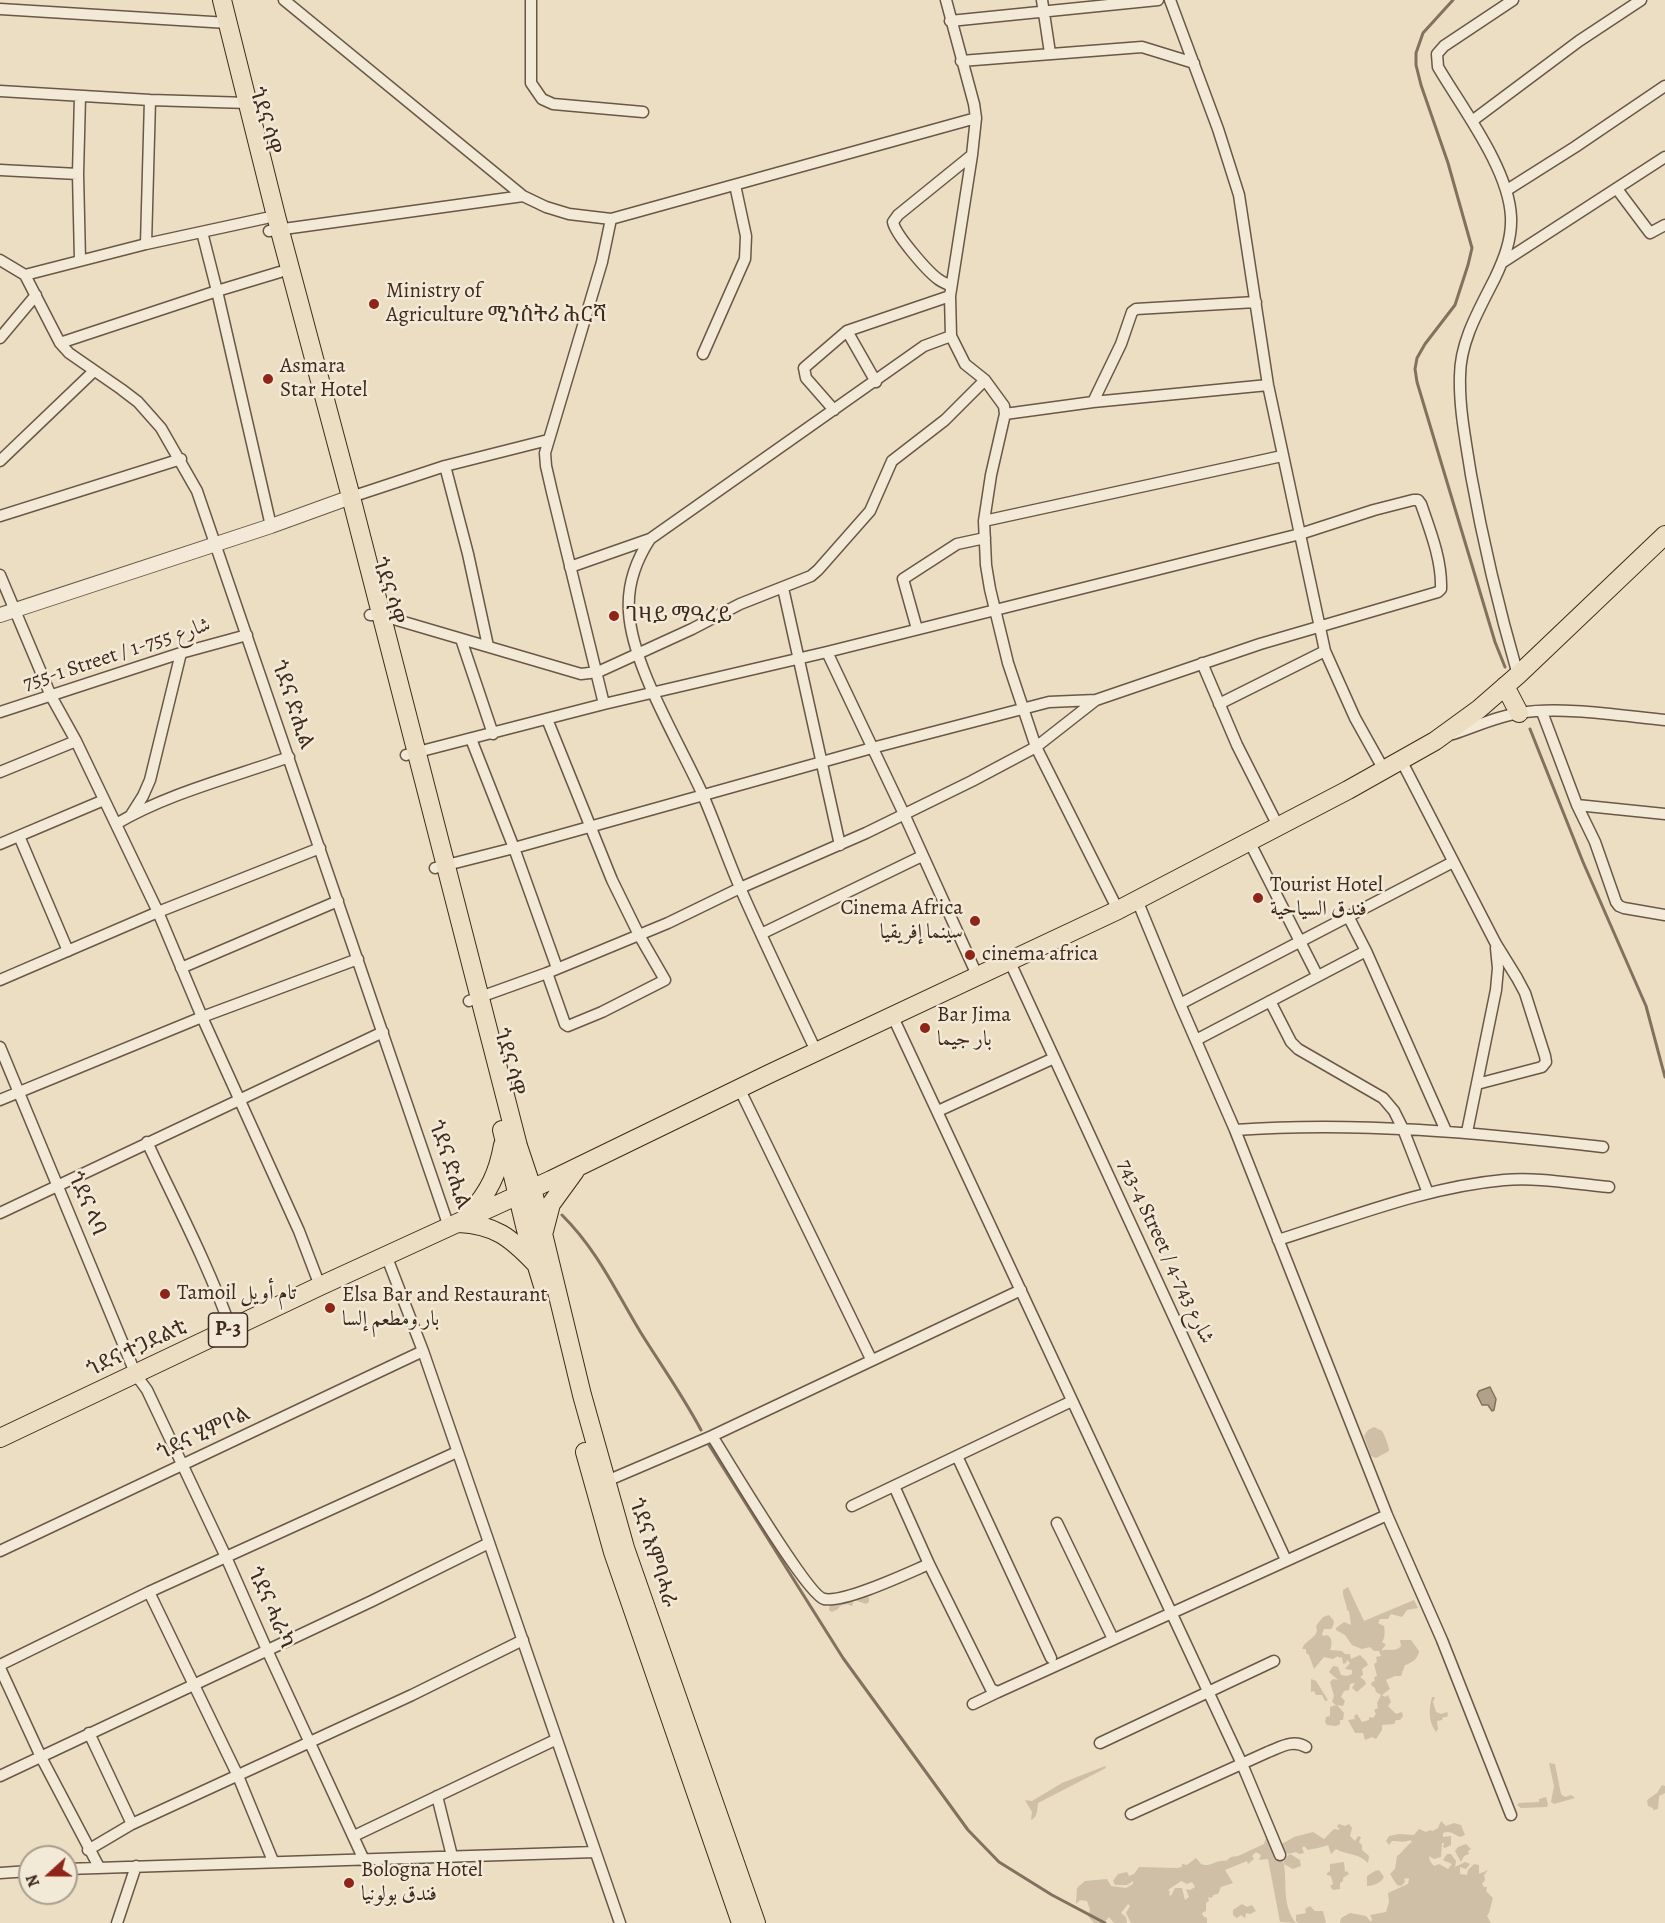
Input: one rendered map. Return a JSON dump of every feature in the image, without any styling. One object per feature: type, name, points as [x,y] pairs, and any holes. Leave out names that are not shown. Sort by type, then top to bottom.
[{"type":"main road","name":"ጎደና ሳዋ","points":[[210,0],[222,23],[271,226],[412,754],[525,1192]]},
{"type":"main road","name":"ጎደና ሳዋ","points":[[222,0],[222,23]]},
{"type":"main road","name":"ጎደና ሳዋ","points":[[271,226],[280,273],[345,500]]},
{"type":"main road","name":"P-3","points":[[457,1223],[892,1015],[1118,910],[1435,741],[1472,714],[1511,680],[1665,535]]},
{"type":"main road","points":[[1511,680],[1519,713]]},
{"type":"main road","points":[[457,1223],[489,1190],[500,1161],[511,1143],[536,1167],[544,1170],[575,1168]]},
{"type":"main road","points":[[543,1235],[551,1204],[575,1168]]},
{"type":"main road","name":"ጎደና እምባሓራ","points":[[525,1192],[543,1235],[585,1405],[613,1552],[741,1923]]},
{"type":"main road","name":"ጎደና እምባሓራ","points":[[525,1192],[537,1266],[600,1484],[625,1548],[756,1923]]},
{"type":"main road","points":[[457,1223],[477,1224],[499,1232],[518,1245],[537,1266]]},
{"type":"main road","name":"ጎደና ተጋደልቲ","points":[[0,1438],[457,1223]]},
{"type":"street","points":[[284,0],[523,196],[546,207],[569,214],[610,219],[976,118]]},
{"type":"street","points":[[531,0],[531,83],[542,99],[553,104],[643,112]]},
{"type":"street","points":[[946,0],[976,118],[951,291],[951,336],[965,364],[986,380],[1000,398],[1005,414],[989,484],[984,521],[986,565],[994,610],[1022,709],[1036,747],[1118,910]]},
{"type":"street","points":[[1041,0],[1050,53]]},
{"type":"street","points":[[950,21],[1158,0]]},
{"type":"street","points":[[1170,0],[1239,195],[1268,385],[1325,651],[1355,718],[1384,770]]},
{"type":"street","points":[[1511,680],[1462,423],[1460,374],[1470,330],[1503,261],[1510,235],[1511,218],[1507,190],[1472,121],[1438,67],[1437,54],[1444,46],[1513,0]]},
{"type":"street","points":[[1472,121],[1579,42],[1641,0]]},
{"type":"street","points":[[0,9],[222,23]]},
{"type":"street","points":[[961,61],[1142,46],[1194,63]]},
{"type":"street","points":[[1507,190],[1665,86]]},
{"type":"street","points":[[0,91],[242,103]]},
{"type":"street","points":[[80,96],[78,174],[80,260]]},
{"type":"street","points":[[146,244],[150,100]]},
{"type":"street","points":[[951,291],[901,238],[893,222],[898,215],[972,155]]},
{"type":"street","points":[[1503,261],[1665,157]]},
{"type":"street","points":[[0,170],[78,174]]},
{"type":"street","points":[[703,354],[745,259],[746,236],[735,185]]},
{"type":"street","points":[[1617,189],[1650,233],[1665,225]]},
{"type":"street","points":[[25,276],[80,260],[202,232],[523,196]]},
{"type":"street","points":[[604,704],[546,466],[545,453],[602,262],[610,219]]},
{"type":"street","points":[[202,232],[272,526]]},
{"type":"street","name":"ጎደና ድሒል","points":[[0,260],[25,276],[60,343],[69,353],[138,402],[161,428],[181,459],[197,491],[382,1032],[457,1223]]},
{"type":"street","points":[[60,343],[217,291],[280,273]]},
{"type":"street","points":[[834,410],[806,378],[804,368],[847,331],[951,291]]},
{"type":"street","points":[[0,338],[36,295]]},
{"type":"street","points":[[1093,402],[1121,344],[1132,312],[1136,309],[1256,302]]},
{"type":"street","points":[[847,331],[876,382]]},
{"type":"street","points":[[570,567],[650,539],[924,346],[951,336]]},
{"type":"street","points":[[0,461],[94,371]]},
{"type":"street","points":[[375,615],[581,674],[598,672],[693,629],[740,604],[800,582],[818,570],[870,511],[892,461],[945,420],[986,380]]},
{"type":"street","points":[[1005,414],[1093,402],[1268,385]]},
{"type":"street","points":[[0,615],[272,526],[445,466],[548,440]]},
{"type":"street","points":[[984,521],[1282,456]]},
{"type":"street","points":[[0,516],[181,459]]},
{"type":"street","points":[[445,466],[468,554],[488,646]]},
{"type":"street","points":[[412,754],[604,704],[826,652],[1300,534],[1413,500],[1418,500],[1438,561],[1441,584],[1438,592],[1260,644],[1096,700],[1049,702],[872,747],[822,763],[441,867]]},
{"type":"street","points":[[917,629],[903,579],[957,544],[985,538]]},
{"type":"street","points":[[650,539],[633,569],[628,611],[638,652],[654,692],[703,795],[740,888],[816,1052]]},
{"type":"street","points":[[0,575],[51,696],[76,741],[158,912],[238,1099],[299,1231],[320,1286]]},
{"type":"street","points":[[783,588],[840,845]]},
{"type":"street","name":"755-1 Street / شارع 755-1","points":[[0,712],[181,653],[247,635]]},
{"type":"street","points":[[461,639],[493,734]]},
{"type":"street","points":[[1219,704],[1325,651]]},
{"type":"street","points":[[826,652],[904,814],[977,975]]},
{"type":"street","points":[[130,816],[150,780],[181,653]]},
{"type":"street","points":[[1202,663],[1219,704],[1278,826]]},
{"type":"street","points":[[474,998],[552,970],[639,934],[840,845],[1036,747],[1096,700]]},
{"type":"street","points":[[1542,711],[1577,805],[1595,842],[1619,906],[1665,915]]},
{"type":"street","points":[[1435,741],[1519,713],[1579,712],[1665,720]]},
{"type":"street","points":[[471,739],[514,848],[552,970],[565,1023],[572,1026],[664,980],[639,934],[590,827],[547,719]]},
{"type":"street","points":[[0,772],[76,741]]},
{"type":"street","points":[[116,824],[130,816],[193,791],[289,757]]},
{"type":"street","points":[[1401,760],[1496,945],[1525,993],[1546,1062],[1542,1066],[1477,1084]]},
{"type":"street","points":[[0,844],[104,800]]},
{"type":"street","points":[[1577,805],[1665,814]]},
{"type":"street","points":[[19,836],[68,951]]},
{"type":"street","points":[[1249,841],[1317,975]]},
{"type":"street","points":[[0,980],[158,912],[320,848]]},
{"type":"street","points":[[761,934],[922,856]]},
{"type":"street","points":[[1179,1004],[1453,862]]},
{"type":"street","points":[[1137,900],[1234,1130],[1387,1515],[1446,1650],[1511,1815]]},
{"type":"street","points":[[181,968],[338,901]]},
{"type":"street","points":[[1348,916],[1366,951],[1446,1131]]},
{"type":"street","points":[[1467,1132],[1496,990],[1498,968],[1496,945]]},
{"type":"street","points":[[1196,1040],[1366,951]]},
{"type":"street","points":[[0,1100],[202,1017],[358,959]]},
{"type":"street","name":"743-4 Street / شارع 743-4","points":[[1009,960],[1052,1059],[1286,1560]]},
{"type":"street","points":[[1270,1001],[1291,1042],[1298,1049],[1383,1098],[1394,1111],[1428,1193]]},
{"type":"street","points":[[892,1015],[1242,1764],[1280,1855]]},
{"type":"street","points":[[0,1213],[382,1032]]},
{"type":"street","name":"ጎደና ላባ","points":[[0,1047],[4,1066],[19,1092],[136,1375]]},
{"type":"street","points":[[938,1111],[1052,1059]]},
{"type":"street","points":[[739,1088],[871,1359]]},
{"type":"street","points":[[1234,1130],[1315,1125],[1403,1129],[1467,1132],[1603,1147]]},
{"type":"street","points":[[147,1142],[198,1248],[231,1329]]},
{"type":"street","points":[[1278,1240],[1457,1186],[1533,1179],[1609,1187]]},
{"type":"street","points":[[386,1255],[423,1351],[523,1640],[555,1740],[620,1923]]},
{"type":"street","points":[[600,1484],[712,1436],[871,1359],[1022,1290]]},
{"type":"street","name":"ጎደና ሂምቦል","points":[[0,1551],[423,1351]]},
{"type":"street","name":"ጎደና ሓራካ","points":[[136,1375],[147,1390],[183,1464],[364,1860]]},
{"type":"street","points":[[852,1506],[1072,1401]]},
{"type":"street","points":[[712,1436],[798,1570],[817,1595],[824,1599],[832,1599],[866,1590],[929,1564]]},
{"type":"street","points":[[99,1867],[88,1850],[41,1757],[0,1666],[149,1592],[457,1452]]},
{"type":"street","points":[[957,1456],[1051,1658]]},
{"type":"street","points":[[894,1486],[929,1564],[991,1689],[998,1692]]},
{"type":"street","points":[[973,1704],[1170,1612],[1387,1515]]},
{"type":"street","points":[[1057,1523],[1113,1639]]},
{"type":"street","points":[[0,1776],[489,1543]]},
{"type":"street","points":[[149,1592],[238,1776],[273,1862]]},
{"type":"street","points":[[88,1850],[132,1824],[310,1743],[523,1640]]},
{"type":"street","points":[[1100,1743],[1274,1661]]},
{"type":"street","points":[[89,1733],[132,1824]]},
{"type":"street","points":[[354,1836],[555,1740]]},
{"type":"street","points":[[1131,1814],[1291,1743],[1300,1743],[1306,1747]]},
{"type":"street","points":[[437,1796],[452,1856]]},
{"type":"street","points":[[78,1868],[596,1852]]},
{"type":"street","points":[[117,1923],[136,1866]]},
{"type":"street","points":[[0,1873],[18,1872]]},
{"type":"street","points":[[611,1923],[615,1911]]},
{"type":"shaded area","points":[[1490,1387],[1496,1399],[1492,1411],[1488,1405],[1482,1405],[1477,1395],[1479,1391]]},
{"type":"shaded area","points":[[1374,1427],[1382,1431],[1389,1451],[1376,1458],[1371,1456],[1364,1436]]},
{"type":"shaded area","points":[[1348,1587],[1364,1621],[1414,1600],[1418,1608],[1407,1610],[1402,1617],[1391,1614],[1388,1619],[1380,1619],[1378,1623],[1384,1626],[1382,1642],[1386,1645],[1382,1649],[1383,1652],[1383,1650],[1399,1648],[1400,1640],[1411,1640],[1419,1651],[1414,1660],[1405,1665],[1401,1676],[1386,1680],[1390,1689],[1382,1695],[1385,1697],[1388,1695],[1391,1702],[1388,1706],[1396,1714],[1402,1712],[1403,1716],[1394,1724],[1382,1725],[1382,1730],[1376,1739],[1372,1737],[1365,1740],[1363,1733],[1355,1733],[1348,1720],[1355,1719],[1354,1716],[1357,1714],[1362,1722],[1369,1720],[1369,1717],[1373,1718],[1376,1714],[1374,1710],[1378,1708],[1377,1703],[1381,1695],[1371,1685],[1375,1681],[1374,1677],[1377,1676],[1374,1664],[1377,1662],[1376,1657],[1381,1656],[1379,1651],[1374,1651],[1370,1647],[1362,1649],[1352,1645],[1345,1635],[1336,1630],[1344,1622],[1351,1625],[1343,1593],[1343,1590]]},
{"type":"shaded area","points":[[866,1596],[869,1602],[866,1604],[854,1600],[852,1606],[847,1604],[832,1612],[829,1610],[830,1603]]},
{"type":"shaded area","points":[[1329,1615],[1334,1621],[1333,1626],[1331,1629],[1324,1629],[1322,1634],[1330,1638],[1332,1644],[1330,1650],[1350,1654],[1351,1659],[1360,1655],[1368,1665],[1362,1669],[1363,1675],[1360,1677],[1366,1684],[1357,1692],[1352,1688],[1355,1683],[1350,1684],[1349,1690],[1344,1691],[1341,1697],[1345,1701],[1343,1706],[1337,1705],[1344,1713],[1343,1720],[1340,1720],[1340,1724],[1336,1726],[1327,1725],[1325,1722],[1326,1717],[1330,1716],[1330,1707],[1336,1705],[1332,1702],[1334,1696],[1330,1682],[1333,1679],[1338,1680],[1329,1672],[1333,1666],[1338,1667],[1341,1675],[1352,1674],[1352,1670],[1345,1669],[1350,1663],[1347,1660],[1343,1664],[1342,1657],[1338,1656],[1333,1659],[1324,1657],[1314,1669],[1306,1649],[1302,1649],[1316,1634],[1316,1626],[1323,1617]]},
{"type":"shaded area","points":[[1311,1679],[1316,1681],[1328,1700],[1325,1701],[1322,1695],[1316,1695],[1314,1691],[1311,1692]]},
{"type":"shaded area","points":[[1432,1697],[1435,1697],[1433,1702],[1436,1712],[1441,1714],[1447,1712],[1448,1714],[1447,1717],[1437,1721],[1436,1732],[1430,1715]]},
{"type":"shaded area","points":[[1549,1763],[1555,1764],[1561,1794],[1575,1798],[1554,1804],[1551,1802],[1554,1786]]},
{"type":"shaded area","points":[[1105,1766],[1106,1768],[1038,1803],[1036,1815],[1031,1820],[1032,1812],[1025,1800],[1032,1801],[1062,1783]]},
{"type":"shaded area","points":[[1662,1785],[1665,1786],[1665,1793],[1659,1796],[1658,1809],[1653,1810],[1648,1806],[1647,1800],[1657,1793]]},
{"type":"shaded area","points":[[1546,1797],[1547,1807],[1521,1808],[1517,1805],[1539,1802],[1539,1799]]},
{"type":"shaded area","points":[[1441,1821],[1446,1826],[1454,1823],[1461,1825],[1465,1835],[1460,1837],[1450,1832],[1443,1833],[1443,1837],[1451,1836],[1451,1845],[1445,1848],[1442,1843],[1441,1857],[1434,1859],[1429,1856],[1430,1861],[1434,1866],[1439,1864],[1448,1869],[1452,1864],[1443,1860],[1447,1854],[1451,1854],[1456,1861],[1455,1867],[1465,1862],[1470,1864],[1466,1869],[1460,1867],[1460,1874],[1467,1875],[1468,1870],[1474,1864],[1479,1865],[1479,1874],[1488,1870],[1482,1884],[1487,1887],[1486,1891],[1493,1898],[1487,1916],[1491,1923],[1340,1923],[1341,1918],[1350,1913],[1366,1916],[1371,1922],[1370,1915],[1386,1912],[1389,1902],[1388,1893],[1408,1884],[1408,1878],[1404,1879],[1405,1882],[1401,1886],[1397,1885],[1390,1874],[1395,1869],[1397,1856],[1412,1842],[1410,1840],[1392,1841],[1389,1845],[1386,1841],[1389,1836],[1414,1835],[1419,1829],[1426,1832],[1433,1831],[1438,1828]]},
{"type":"shaded area","points":[[1262,1823],[1283,1858],[1283,1864],[1285,1858],[1290,1854],[1300,1860],[1301,1866],[1293,1869],[1284,1864],[1287,1902],[1296,1923],[1280,1922],[1268,1859],[1259,1860],[1261,1855],[1256,1852],[1252,1856],[1254,1859],[1248,1864],[1247,1861],[1225,1870],[1233,1883],[1221,1887],[1218,1894],[1213,1895],[1212,1898],[1208,1897],[1206,1911],[1202,1913],[1207,1918],[1207,1923],[1131,1923],[1126,1913],[1130,1906],[1128,1904],[1121,1913],[1126,1917],[1127,1923],[1114,1923],[1109,1917],[1104,1923],[1094,1923],[1088,1916],[1090,1910],[1087,1901],[1080,1900],[1076,1904],[1077,1888],[1085,1881],[1107,1879],[1111,1886],[1126,1888],[1133,1884],[1133,1881],[1127,1885],[1115,1885],[1113,1881],[1118,1874],[1127,1872],[1129,1876],[1134,1874],[1139,1867],[1182,1867],[1182,1864],[1187,1865],[1196,1858],[1204,1865],[1226,1861],[1264,1844],[1266,1838]],"holes":[[[1181,1881],[1187,1884],[1192,1882],[1195,1887],[1190,1890],[1186,1889],[1189,1897],[1185,1900],[1182,1888],[1175,1888],[1171,1896],[1169,1894],[1168,1890]]]},
{"type":"shaded area","points":[[1339,1824],[1345,1826],[1349,1824],[1352,1828],[1350,1836],[1355,1841],[1358,1836],[1361,1837],[1359,1842],[1362,1850],[1369,1856],[1368,1863],[1361,1857],[1336,1849],[1331,1854],[1328,1845],[1308,1850],[1304,1846],[1302,1848],[1304,1853],[1299,1854],[1296,1852],[1288,1854],[1282,1850],[1280,1843],[1313,1832],[1324,1839],[1334,1829],[1340,1830],[1337,1826]]},
{"type":"shaded area","points":[[1466,1844],[1471,1849],[1461,1862],[1455,1851]]},
{"type":"shaded area","points":[[1344,1862],[1345,1872],[1349,1874],[1340,1883],[1340,1889],[1333,1890],[1330,1886],[1333,1884],[1331,1876],[1327,1875],[1330,1871],[1330,1864]]},
{"type":"shaded area","points":[[1379,1870],[1383,1879],[1377,1884],[1367,1886],[1367,1876]]},
{"type":"shaded area","points":[[1242,1904],[1247,1907],[1252,1905],[1256,1911],[1246,1913],[1245,1918],[1241,1915],[1237,1918],[1233,1915],[1233,1910]]},
{"type":"shaded area","points":[[1310,1906],[1315,1911],[1323,1911],[1326,1923],[1298,1923],[1296,1921],[1296,1915],[1306,1913],[1305,1909]]},
{"type":"waterway","points":[[1453,0],[1423,33],[1416,53],[1416,65],[1448,163],[1472,248],[1455,305],[1425,344],[1417,358],[1415,369],[1495,642],[1505,667]]},
{"type":"waterway","points":[[1530,729],[1583,862],[1646,1006],[1665,1077]]},
{"type":"waterway","points":[[562,1215],[596,1257],[701,1430]]},
{"type":"waterway","points":[[709,1445],[843,1658],[968,1830],[999,1862],[1052,1895],[1105,1923]]},
{"type":"place","name":"Ministry of Agriculture ሚንስትሪ ሕርሻ","points":[[374,304]]},
{"type":"place","name":"Asmara Star Hotel","points":[[268,379]]},
{"type":"place","name":"ገዛይ ማዓረይ","points":[[614,616]]},
{"type":"place","name":"Tourist Hotel فندق السياحية","points":[[1258,898]]},
{"type":"place","name":"Cinema Africa سينما إفريقيا","points":[[975,921]]},
{"type":"place","name":"cinema africa","points":[[970,955]]},
{"type":"place","name":"Bar Jima بار جيما","points":[[925,1028]]},
{"type":"place","name":"Tamoil تام أويل","points":[[165,1294]]},
{"type":"place","name":"Elsa Bar and Restaurant بار ومطعم إلسا","points":[[330,1308]]},
{"type":"place","name":"Bologna Hotel فندق بولونيا","points":[[349,1883]]}]
